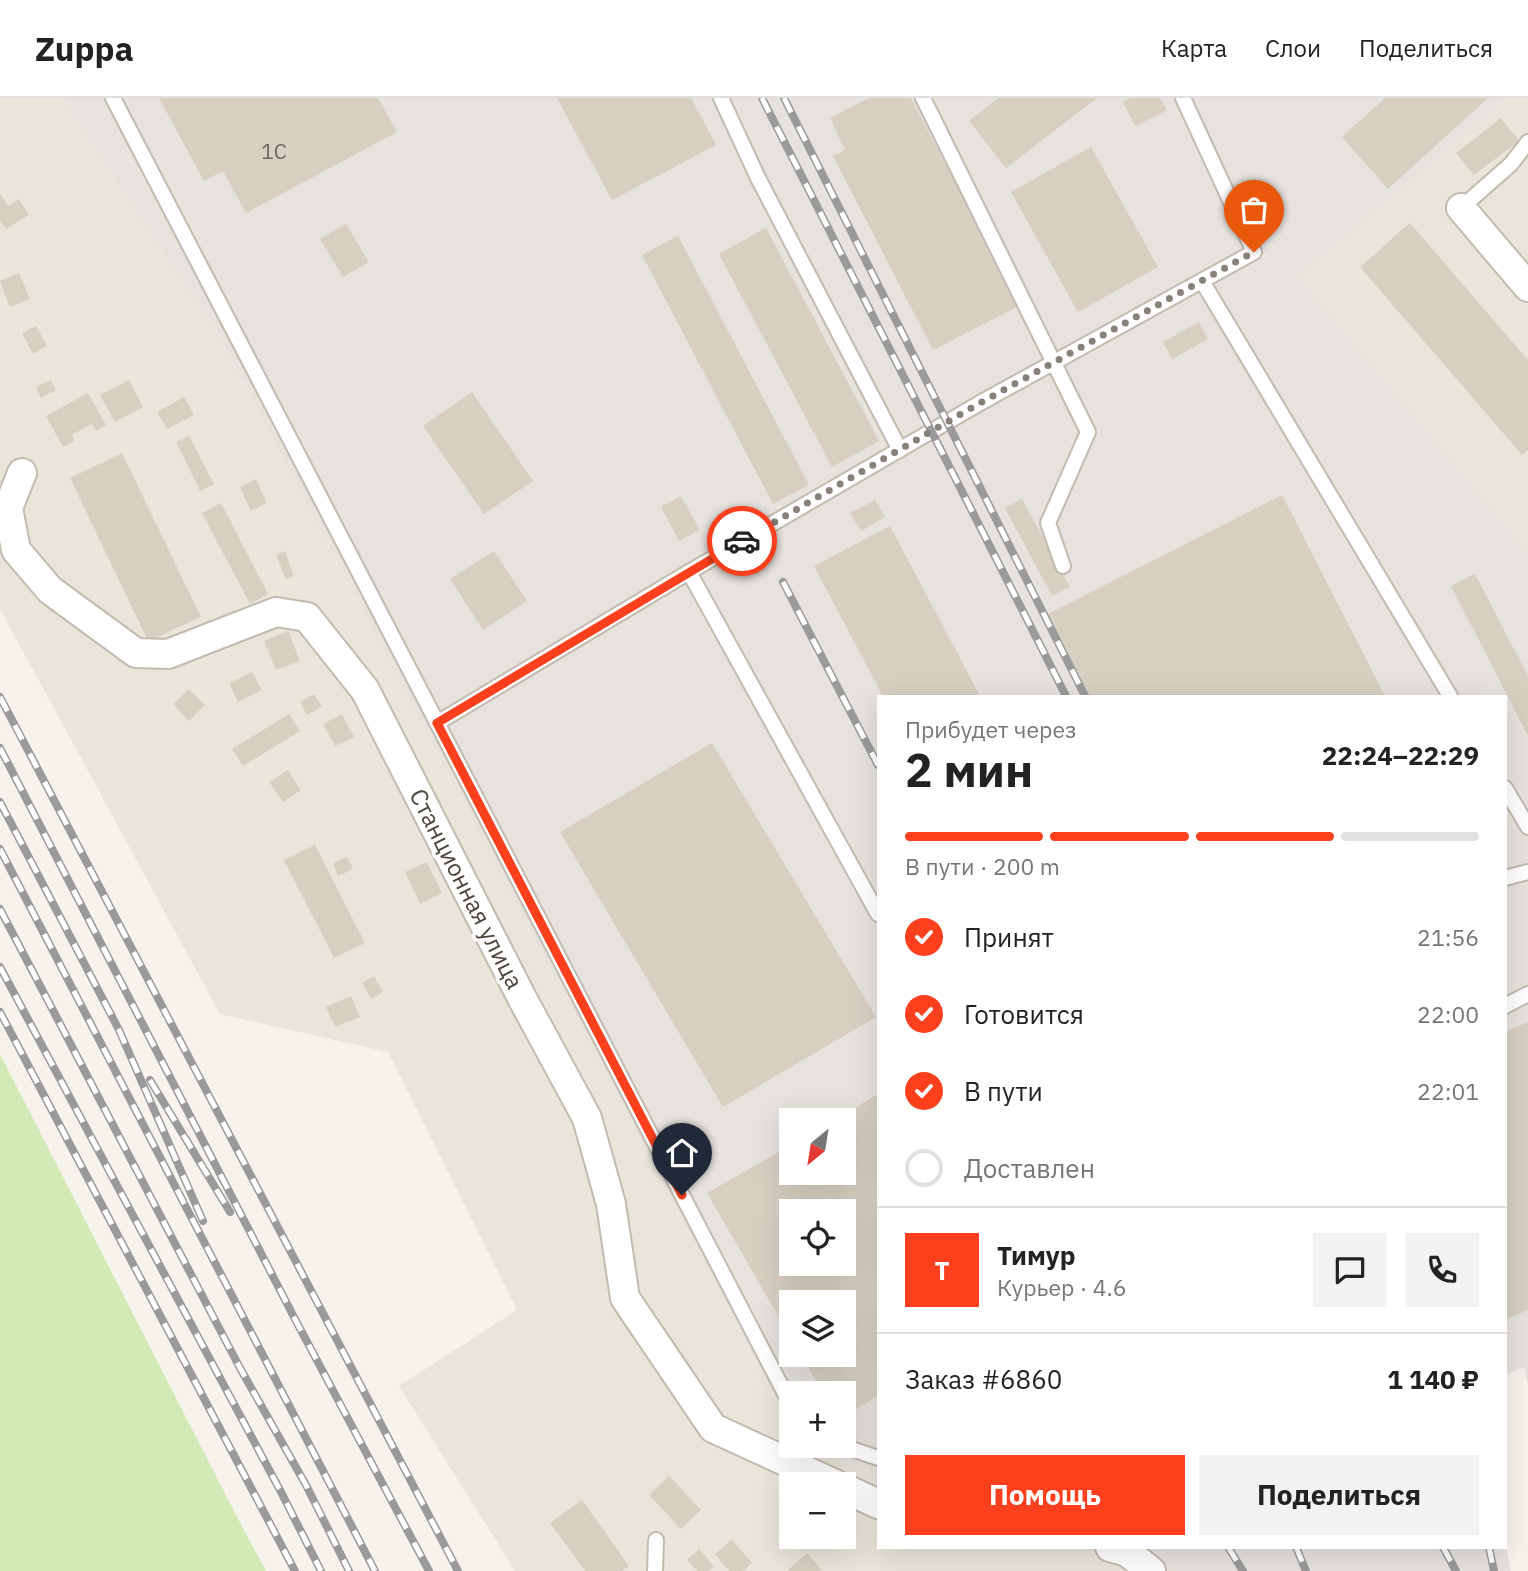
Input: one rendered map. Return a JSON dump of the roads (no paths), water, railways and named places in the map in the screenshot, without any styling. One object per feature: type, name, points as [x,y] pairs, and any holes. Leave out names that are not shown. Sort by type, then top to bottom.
[{"type":"street","points":[[1461,208],[1528,287]]},
{"type":"street","name":"Станционная улица","points":[[22,473],[8,508],[16,550],[50,590],[136,653],[167,654],[276,612],[307,617],[365,690],[522,998],[587,1118],[611,1204],[625,1298],[713,1428],[809,1472]]},
{"type":"street","points":[[856,1494],[877,1504]]},
{"type":"street","points":[[1116,1549],[1126,1552],[1150,1571]]},
{"type":"lane","points":[[113,98],[779,1382]]},
{"type":"lane","points":[[721,98],[758,178],[900,450]]},
{"type":"lane","points":[[923,98],[1055,362],[1087,432],[1048,523],[1063,565]]},
{"type":"lane","points":[[437,723],[900,450],[1254,252],[1183,98]]},
{"type":"lane","points":[[1461,208],[1511,164],[1528,142]]},
{"type":"lane","points":[[1202,281],[1449,695]]},
{"type":"lane","points":[[689,572],[877,912]]},
{"type":"lane","points":[[1507,791],[1528,827]]},
{"type":"lane","points":[[1507,877],[1528,872]]},
{"type":"lane","points":[[1507,1005],[1528,994]]},
{"type":"lane","points":[[856,1450],[877,1458]]},
{"type":"lane","points":[[655,1571],[656,1539]]},
{"type":"railway","points":[[762,98],[1065,695]]},
{"type":"railway","points":[[784,98],[1084,695]]},
{"type":"railway","points":[[783,582],[877,763]]},
{"type":"railway","points":[[0,697],[458,1571]]},
{"type":"railway","points":[[0,748],[296,1321],[429,1571]]},
{"type":"railway","points":[[0,802],[119,1030],[203,1221]]},
{"type":"railway","points":[[0,849],[375,1571]]},
{"type":"railway","points":[[0,909],[349,1571]]},
{"type":"railway","points":[[0,967],[321,1571]]},
{"type":"railway","points":[[0,1012],[295,1571]]},
{"type":"railway","points":[[150,1080],[230,1212]]},
{"type":"railway","points":[[1229,1549],[1243,1571]]},
{"type":"railway","points":[[1297,1549],[1306,1571]]},
{"type":"railway","points":[[1444,1549],[1456,1571]]},
{"type":"railway","points":[[1489,1549],[1494,1571]]}]
